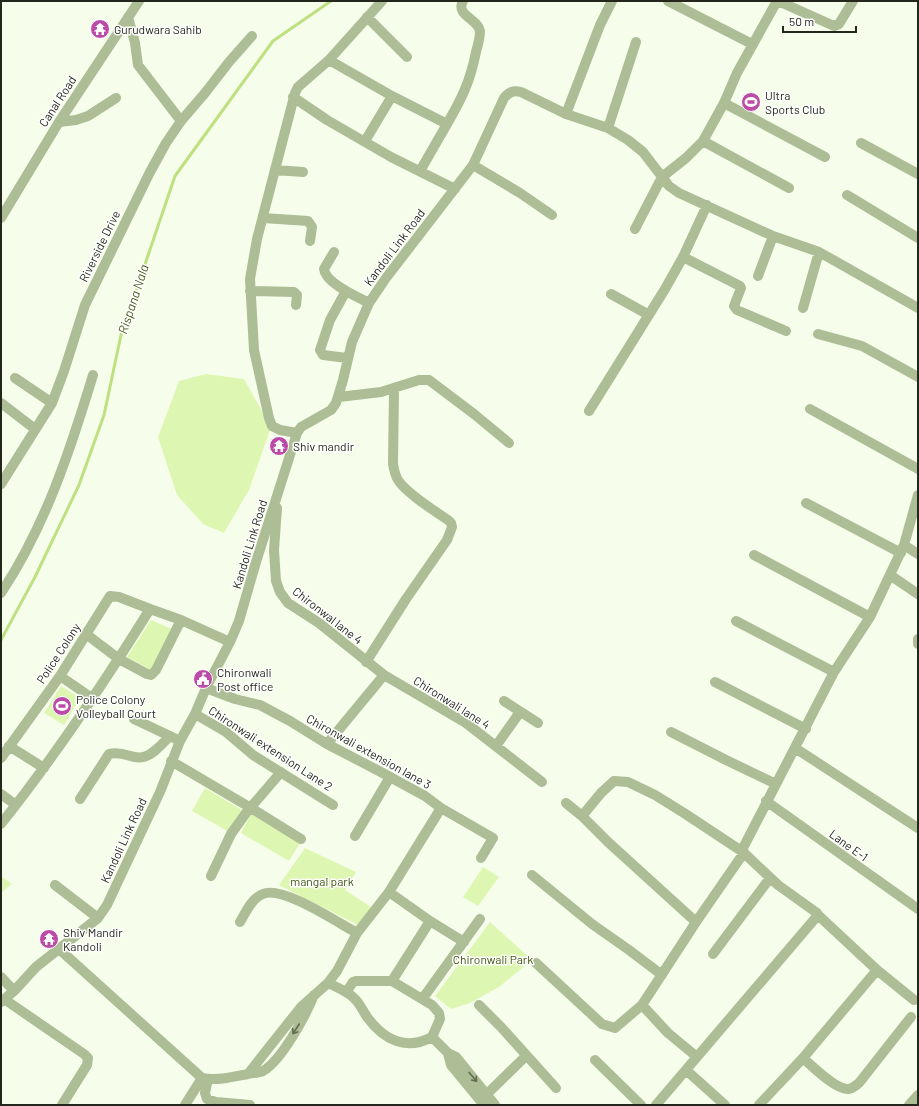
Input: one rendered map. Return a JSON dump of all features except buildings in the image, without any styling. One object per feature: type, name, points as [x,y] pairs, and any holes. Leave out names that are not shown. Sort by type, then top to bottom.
[{"type":"street","name":"Canal Road","points":[[1,218],[59,122],[139,1]]},
{"type":"street","points":[[297,433],[276,429],[272,426],[254,350],[250,280],[257,239],[293,97],[298,87],[329,60],[382,1]]},
{"type":"street","points":[[420,171],[468,84],[480,36],[478,26],[462,12],[461,6],[463,1]]},
{"type":"street","points":[[612,1],[600,25],[566,114],[608,128],[637,146],[673,189],[773,236],[819,252],[918,308]]},
{"type":"street","points":[[668,1],[752,44]]},
{"type":"street","points":[[635,229],[662,177],[686,158],[703,140],[724,102],[730,86],[752,44],[778,1],[834,26],[839,24],[853,1]]},
{"type":"street","points":[[128,17],[135,44],[138,65],[182,121]]},
{"type":"street","points":[[367,17],[407,57]]},
{"type":"street","name":"Riverside Drive","points":[[1,484],[52,403],[85,305],[150,172],[166,143],[229,62],[252,36]]},
{"type":"street","points":[[608,128],[636,42]]},
{"type":"street","points":[[329,60],[392,96],[447,124]]},
{"type":"street","name":"Kandoli Link Road","points":[[2,1000],[14,991],[36,967],[98,918],[107,905],[160,792],[171,761],[175,739],[194,714],[239,621],[297,433],[301,427],[331,410],[339,397],[352,342],[369,303],[386,278],[473,165],[504,98],[508,93],[513,91],[521,92],[566,114]]},
{"type":"street","points":[[365,141],[392,96]]},
{"type":"street","points":[[293,97],[327,120],[455,189]]},
{"type":"street","points":[[59,122],[76,120],[88,116],[116,98]]},
{"type":"street","points":[[724,102],[825,157]]},
{"type":"street","points":[[703,140],[789,188]]},
{"type":"street","points":[[861,143],[918,174]]},
{"type":"street","points":[[473,165],[520,193],[552,215]]},
{"type":"street","points":[[275,170],[304,172]]},
{"type":"street","points":[[847,195],[918,238]]},
{"type":"street","points":[[589,411],[683,257],[707,205]]},
{"type":"street","points":[[263,218],[308,221],[312,227],[310,241]]},
{"type":"street","points":[[758,276],[773,236]]},
{"type":"street","points":[[334,252],[324,269],[327,277],[369,303]]},
{"type":"street","points":[[803,308],[819,252]]},
{"type":"street","points":[[683,257],[740,286],[741,288],[734,306],[737,310],[786,331]]},
{"type":"street","points":[[346,290],[330,320],[320,350],[323,355],[348,358]]},
{"type":"street","points":[[250,291],[294,292],[297,295],[296,305]]},
{"type":"street","points":[[611,294],[648,316]]},
{"type":"street","points":[[818,334],[862,346],[918,377]]},
{"type":"street","points":[[1,593],[17,569],[43,518],[77,427],[93,375]]},
{"type":"street","points":[[15,378],[52,403]]},
{"type":"street","points":[[339,397],[381,392],[419,380],[429,380],[509,443]]},
{"type":"street","points":[[366,662],[406,599],[447,540],[452,527],[448,520],[408,491],[398,480],[394,472],[394,389]]},
{"type":"street","points":[[1,403],[35,429]]},
{"type":"street","points":[[810,409],[918,469]]},
{"type":"street","name":"Chironwal lane 4","points":[[278,492],[274,562],[276,582],[280,592],[288,603],[319,623],[366,662]]},
{"type":"street","points":[[536,963],[602,1024],[615,1028],[642,1005],[743,853],[743,848],[766,801],[794,748],[806,729],[834,672],[870,617],[902,549],[918,495]]},
{"type":"street","points":[[806,504],[902,549],[918,554]]},
{"type":"street","points":[[754,555],[870,617]]},
{"type":"street","points":[[890,575],[918,594]]},
{"type":"street","name":"Police Colony","points":[[1,758],[60,676],[110,596],[119,597],[150,610]]},
{"type":"street","points":[[1,824],[44,768],[120,659],[150,610],[181,620],[230,642]]},
{"type":"street","points":[[86,634],[120,659],[147,674],[154,673],[181,620]]},
{"type":"street","points":[[736,621],[834,672]]},
{"type":"street","points":[[918,639],[918,644]]},
{"type":"street","name":"Chironwali lane 4","points":[[366,662],[384,675],[466,723],[542,782]]},
{"type":"street","points":[[327,744],[384,675]]},
{"type":"street","points":[[60,676],[92,698]]},
{"type":"street","points":[[715,682],[806,729]]},
{"type":"street","name":"Chironwali extension lane 3","points":[[206,688],[235,699],[260,705],[290,721],[327,744],[425,796],[441,808],[493,838],[481,858]]},
{"type":"street","points":[[504,701],[538,723]]},
{"type":"street","points":[[496,746],[520,712]]},
{"type":"street","name":"Chironwali extension Lane 2","points":[[194,714],[226,732],[253,755],[333,805]]},
{"type":"street","points":[[134,719],[175,739]]},
{"type":"street","points":[[670,732],[776,784]]},
{"type":"street","points":[[80,799],[109,754],[120,753],[137,758],[143,758],[175,739]]},
{"type":"street","points":[[9,746],[44,768]]},
{"type":"street","points":[[794,748],[918,828]]},
{"type":"street","points":[[171,761],[301,839]]},
{"type":"street","points":[[211,876],[232,834],[251,808],[281,772]]},
{"type":"street","points":[[355,836],[390,777]]},
{"type":"street","points":[[582,816],[601,793],[614,781],[628,782],[655,795],[743,853],[770,878],[817,913],[877,970],[914,1000]]},
{"type":"street","points":[[1,794],[16,805]]},
{"type":"street","name":"Lane E-1","points":[[766,801],[918,909]]},
{"type":"street","points":[[566,803],[582,816],[608,842],[696,922]]},
{"type":"street","points":[[59,949],[205,1078],[218,1079],[262,1071],[272,1062],[284,1047],[308,1011],[314,995],[328,983],[337,971],[357,933],[389,892],[441,808]]},
{"type":"street","points":[[532,875],[592,924],[662,975]]},
{"type":"street","points":[[713,954],[770,878]]},
{"type":"street","points":[[55,886],[98,918]]},
{"type":"street","points":[[389,892],[430,921],[464,942]]},
{"type":"street","points":[[240,922],[252,902],[258,897],[264,893],[279,893],[296,900],[357,933]]},
{"type":"street","points":[[656,1105],[818,915]]},
{"type":"street","points":[[423,998],[480,919]]},
{"type":"street","points":[[392,981],[430,921]]},
{"type":"street","points":[[759,1105],[803,1058],[877,970]]},
{"type":"street","points":[[1,977],[14,991]]},
{"type":"street","points":[[328,983],[346,992],[356,1001],[379,1030],[393,1040],[410,1044],[423,1042],[432,1037],[440,1020],[439,1013],[432,1005],[423,998],[407,991],[392,981],[360,980],[353,982],[346,992]]},
{"type":"street","points":[[2,1000],[88,1058],[85,1069],[62,1105]]},
{"type":"street","points":[[479,1005],[502,1027],[526,1056],[556,1088]]},
{"type":"street","points":[[642,1005],[668,1034],[697,1056]]},
{"type":"street","points":[[803,1058],[836,1086],[843,1089],[848,1089],[859,1083],[911,1017]]},
{"type":"street","points":[[432,1037],[448,1053],[456,1057],[495,1105]]},
{"type":"street","points":[[448,1053],[451,1065],[484,1105]]},
{"type":"street","points":[[487,1094],[526,1056]]},
{"type":"street","points":[[595,1060],[640,1105]]},
{"type":"street","points":[[686,1070],[725,1105]]},
{"type":"street","points":[[184,1105],[205,1078]]},
{"type":"street","points":[[205,1078],[205,1093],[207,1099],[216,1102],[250,1105]]},
{"type":"street","points":[[909,1105],[918,1094]]},
{"type":"green space","points":[[206,374],[244,379],[271,427],[249,490],[224,533],[203,524],[177,495],[158,437],[179,381]]},
{"type":"green space","points":[[151,620],[172,629],[153,671],[127,657]]},
{"type":"green space","name":"Police Colony Volleyball Court","points":[[61,686],[80,698],[64,725],[44,713]]},
{"type":"green space","points":[[205,788],[242,810],[229,832],[192,811]]},
{"type":"green space","points":[[251,814],[300,843],[289,861],[241,833]]},
{"type":"green space","name":"mangal park","points":[[305,848],[356,872],[345,890],[371,907],[358,925],[279,885]]},
{"type":"green space","points":[[483,867],[499,877],[478,906],[463,897]]},
{"type":"green space","points":[[1,876],[12,884],[1,893]]},
{"type":"green space","name":"Chironwali Park","points":[[490,922],[532,960],[499,987],[470,1003],[451,1009],[435,996]]},
{"type":"waterway","name":"Rispana Nala","points":[[1,640],[35,577],[79,485],[104,415],[121,335],[175,176],[273,41],[331,1]]},
{"type":"place","name":"Gurudwara Sahib","points":[[100,29]]},
{"type":"place","name":"Ultra Sports Club","points":[[751,102]]},
{"type":"place","name":"Shiv mandir","points":[[279,446]]},
{"type":"place","name":"Chironwali Post office","points":[[203,679]]},
{"type":"place","name":"Police Colony Volleyball Court","points":[[62,706]]},
{"type":"place","name":"Shiv Mandir Kandoli","points":[[49,939]]}]
